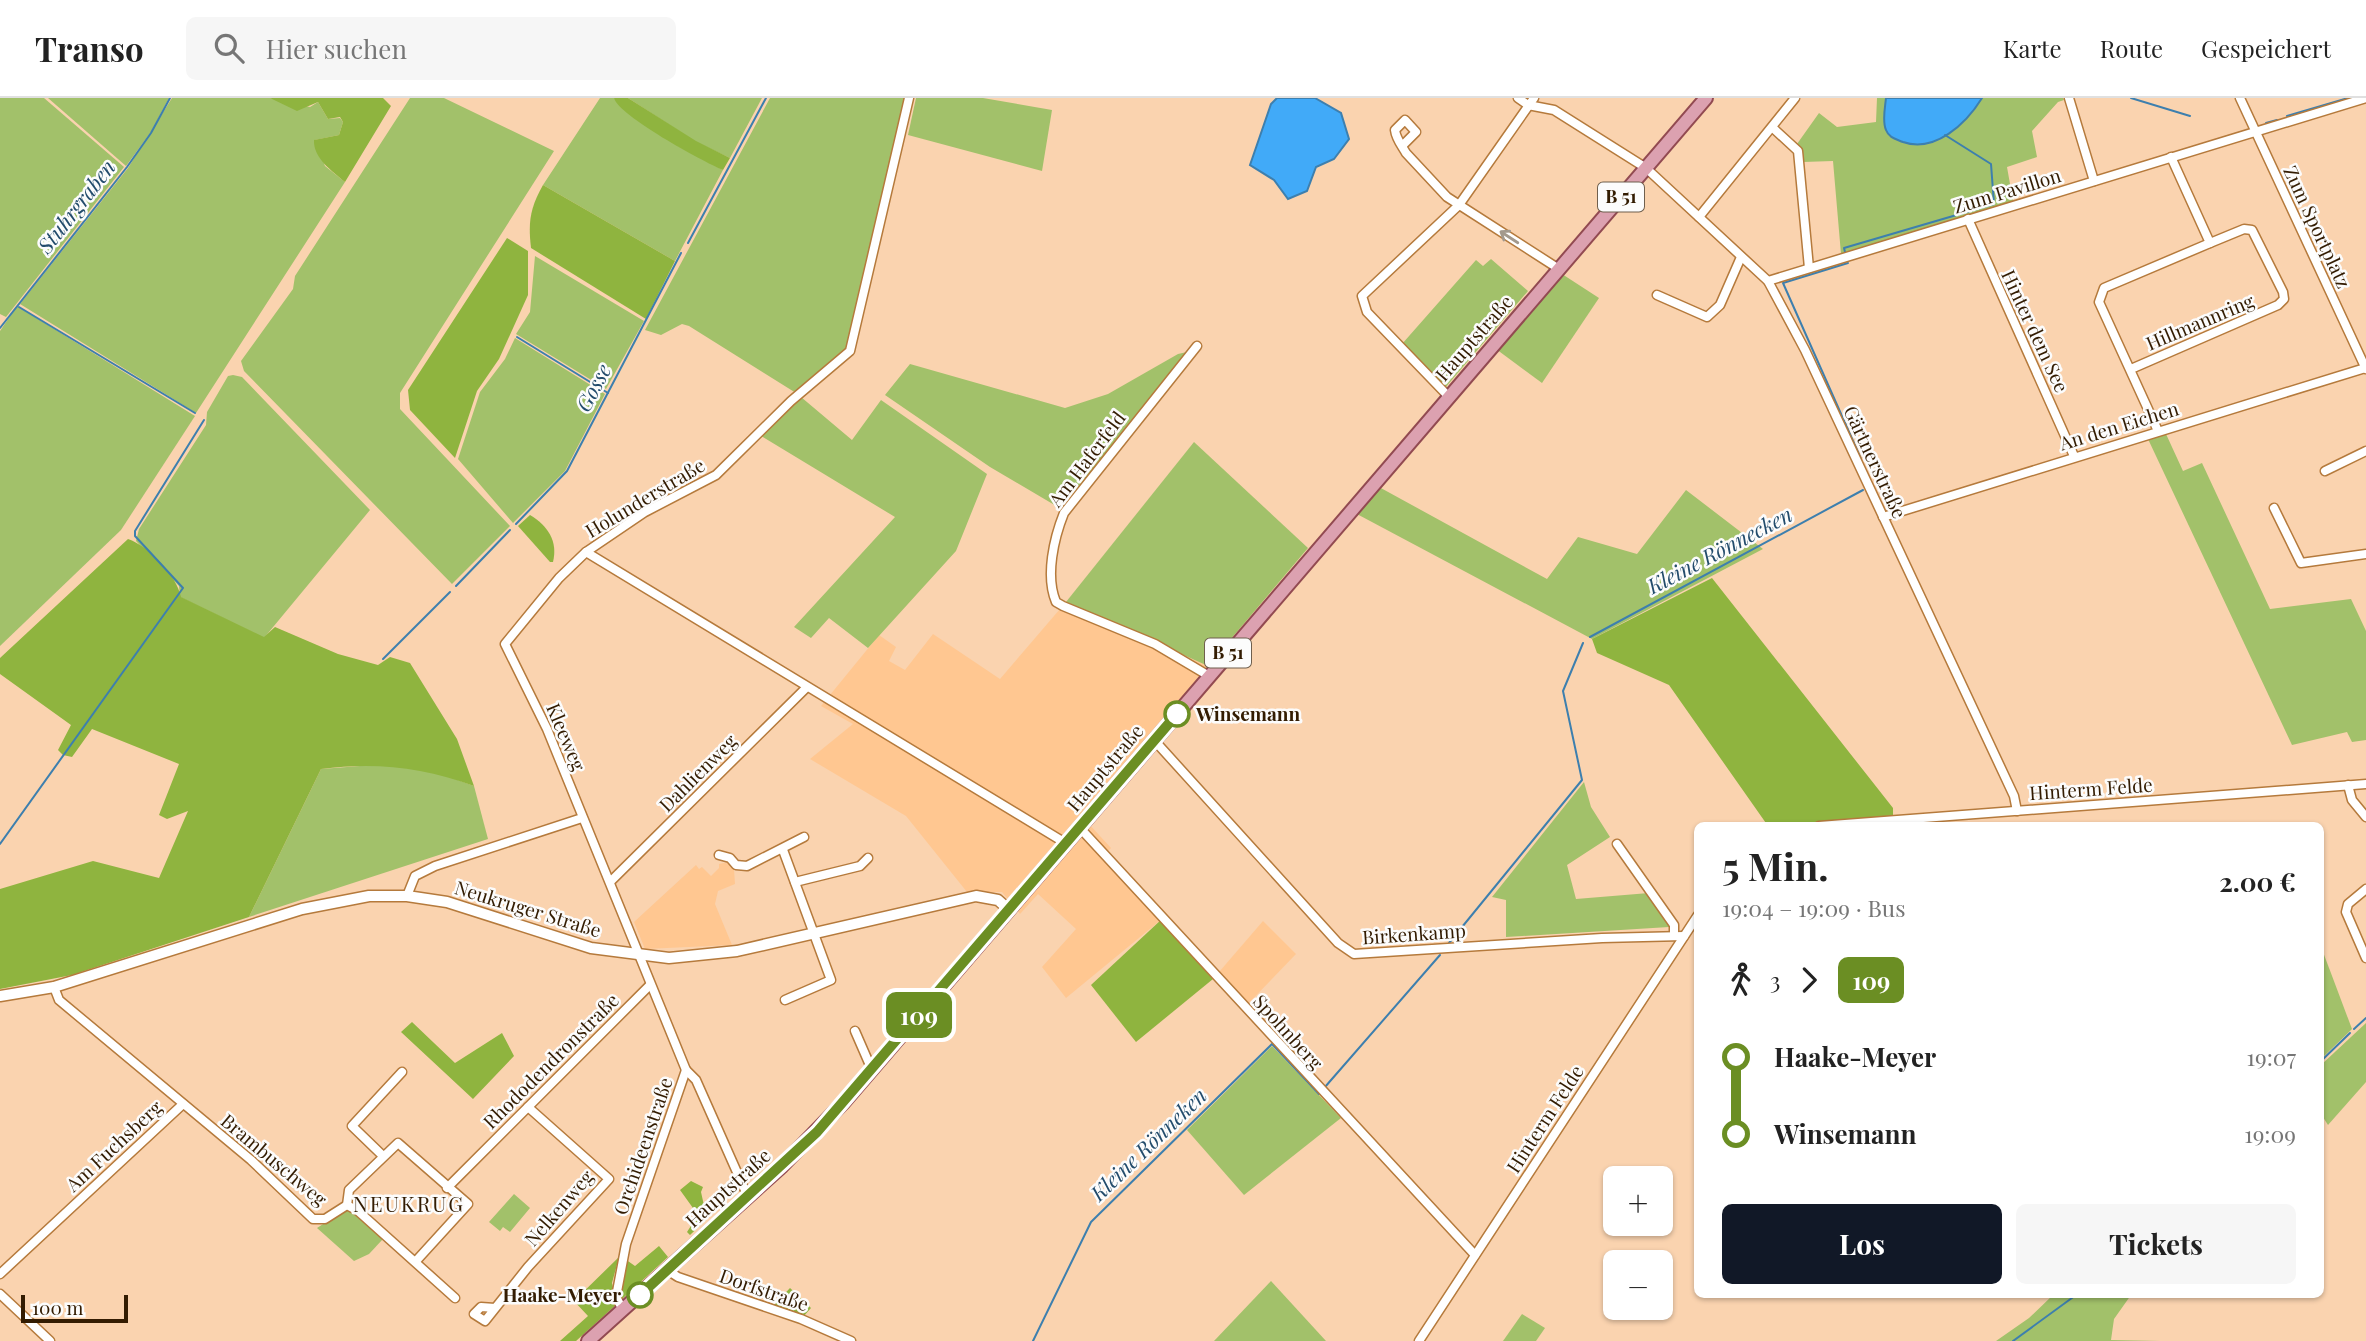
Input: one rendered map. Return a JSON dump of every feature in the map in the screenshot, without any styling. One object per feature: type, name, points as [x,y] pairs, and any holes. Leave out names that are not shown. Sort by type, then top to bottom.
[{"type":"main road","name":"Hauptstraße","points":[[588,1341],[817,1132],[1706,98]]},
{"type":"street","name":"Holunderstraße","points":[[909,98],[850,351],[791,401],[716,475],[645,512],[586,552],[1067,844]]},
{"type":"street","name":"Gärtnerstraße","points":[[1518,98],[1554,110],[1646,168],[1768,281],[1790,319],[1884,517],[2009,785],[2017,811]]},
{"type":"street","points":[[1699,217],[1795,98]]},
{"type":"street","points":[[2069,98],[2094,181]]},
{"type":"street","name":"Zum Sportplatz","points":[[2240,98],[2366,368]]},
{"type":"street","name":"Zum Pavillon","points":[[1768,281],[2366,98]]},
{"type":"street","points":[[1449,397],[1367,312],[1362,296],[1459,205],[1531,101]]},
{"type":"street","points":[[1773,128],[1798,151],[1805,257],[1809,268]]},
{"type":"street","points":[[1402,146],[1447,197],[1559,269]]},
{"type":"street","points":[[2171,158],[2210,243]]},
{"type":"street","name":"Hinter dem See","points":[[1968,219],[2074,456]]},
{"type":"street","name":"Hillmannring","points":[[2131,369],[2278,305],[2284,299],[2252,230],[2244,229],[2104,288],[2100,295],[2099,302],[2158,431]]},
{"type":"street","points":[[1657,295],[1707,317],[1720,305],[1741,257]]},
{"type":"street","name":"Am Haferfeld","points":[[1196,346],[1064,513],[1054,538],[1052,583],[1056,602],[1155,644],[1209,676]]},
{"type":"street","name":"An den Eichen","points":[[1884,517],[2074,456],[2366,368]]},
{"type":"street","points":[[2325,471],[2366,451]]},
{"type":"street","points":[[2274,508],[2301,562],[2366,554]]},
{"type":"street","name":"Kleeweg","points":[[586,552],[559,578],[506,644],[547,729],[582,818],[611,881],[639,957]]},
{"type":"street","name":"Dahlienweg","points":[[611,881],[807,687]]},
{"type":"street","name":"Birkenkamp","points":[[1154,740],[1338,943],[1354,954],[1684,936]]},
{"type":"street","name":"Hinterm Felde","points":[[1872,822],[2366,784]]},
{"type":"street","points":[[2348,785],[2352,800],[2366,817]]},
{"type":"street","points":[[407,896],[412,880],[427,869],[582,818]]},
{"type":"street","name":"Spohnberg","points":[[1080,828],[1475,1255]]},
{"type":"street","points":[[719,855],[741,866],[783,850],[804,837]]},
{"type":"street","points":[[1617,844],[1674,925],[1674,935]]},
{"type":"street","points":[[783,850],[831,980],[785,1000]]},
{"type":"street","points":[[794,882],[859,866],[867,858]]},
{"type":"street","points":[[2366,889],[2348,904],[2346,912],[2366,958]]},
{"type":"street","name":"Neukruger Straße","points":[[0,996],[54,987],[302,909],[369,896],[407,896],[447,902],[591,948],[639,957],[700,956],[813,934],[976,896],[998,900],[1007,909]]},
{"type":"street","name":"Hinterm Felde","points":[[1419,1341],[1694,921]]},
{"type":"street","name":"Orchideenstraße","points":[[623,1310],[616,1297],[626,1244],[686,1070],[639,957]]},
{"type":"street","name":"Rhododendronstraße","points":[[447,1188],[650,985]]},
{"type":"street","name":"Am Fuchsberg","points":[[0,1274],[183,1104],[59,1000],[54,987]]},
{"type":"street","points":[[855,1031],[872,1070]]},
{"type":"street","points":[[686,1070],[696,1080],[748,1197]]},
{"type":"street","points":[[402,1072],[352,1126],[382,1155],[398,1143],[468,1205],[416,1261]]},
{"type":"street","name":"Brambuschweg","points":[[183,1104],[277,1182],[313,1219],[325,1219],[346,1205],[349,1190],[382,1155]]},
{"type":"street","name":"Nelkenweg","points":[[495,1308],[609,1179],[528,1107]]},
{"type":"street","name":"Brambuschweg","points":[[346,1205],[358,1211],[455,1298]]},
{"type":"street","name":"Dorfstraße","points":[[667,1270],[678,1277],[801,1319],[851,1341]]},
{"type":"street","points":[[0,1294],[50,1341]]},
{"type":"shaded area","points":[[1066,602],[1219,671],[1089,824],[1111,848],[1104,856],[1162,919],[1066,998],[1042,967],[1076,929],[1038,894],[1020,914],[1002,892],[967,892],[906,816],[810,759],[853,724],[821,706],[879,635],[896,647],[889,661],[905,670],[933,634],[1000,679]]},
{"type":"shaded area","points":[[728,862],[734,869],[735,884],[718,891],[715,904],[732,945],[645,949],[634,922],[696,865],[711,876],[719,868],[719,864]]},
{"type":"shaded area","points":[[1263,921],[1296,954],[1243,1009],[1213,979]]},
{"type":"green space","points":[[0,98],[44,98],[124,167],[6,317],[0,314]]},
{"type":"green space","points":[[48,98],[169,98],[151,132],[126,166]]},
{"type":"green space","points":[[172,98],[270,98],[310,107],[318,102],[328,119],[340,118],[343,122],[339,135],[315,140],[325,166],[345,182],[196,413],[20,304],[128,168]]},
{"type":"green space","points":[[270,98],[383,98],[391,106],[345,182],[320,158],[314,140],[339,135],[343,122],[340,117],[328,119],[318,102],[297,111]]},
{"type":"green space","points":[[410,98],[444,98],[554,151],[400,393],[400,409],[510,526],[452,584],[244,371],[241,361],[293,289],[295,276]]},
{"type":"green space","points":[[600,98],[614,98],[678,146],[723,170],[675,261],[543,185]]},
{"type":"green space","points":[[614,98],[628,98],[696,141],[730,158],[723,170],[645,126],[630,116]]},
{"type":"green space","points":[[628,98],[762,98],[730,158],[696,142]]},
{"type":"green space","points":[[770,98],[907,98],[847,350],[796,393],[689,326],[682,324],[661,335],[645,330]]},
{"type":"green space","points":[[916,98],[983,98],[1052,110],[1042,171],[908,135]]},
{"type":"green space","points":[[1877,98],[2064,100],[2058,102],[2032,131],[2037,157],[2007,167],[2013,201],[1841,254],[1833,161],[1803,162],[1802,149],[1797,144],[1819,113],[1837,127],[1876,122]]},
{"type":"green space","points":[[543,185],[675,261],[646,319],[531,248],[531,215]]},
{"type":"green space","points":[[507,238],[528,251],[528,295],[499,359],[477,391],[455,458],[410,410],[408,390]]},
{"type":"green space","points":[[535,256],[644,321],[606,389],[516,334],[530,312]]},
{"type":"green space","points":[[1491,259],[1528,291],[1445,388],[1402,344],[1476,260],[1483,266]]},
{"type":"green space","points":[[1562,274],[1599,298],[1542,383],[1496,349]]},
{"type":"green space","points":[[17,306],[195,416],[121,530],[0,646],[0,331]]},
{"type":"green space","points":[[515,338],[605,394],[565,471],[513,523],[458,459],[480,392],[505,359]]},
{"type":"green space","points":[[1187,352],[1063,510],[990,467],[885,395],[910,364],[1065,408],[1108,394],[1178,354]]},
{"type":"green space","points":[[228,376],[242,377],[370,510],[264,638],[180,597],[179,586],[136,541],[139,529],[206,425],[207,412]]},
{"type":"green space","points":[[801,397],[852,440],[881,400],[987,474],[956,551],[868,648],[829,618],[811,638],[794,627],[895,517],[761,436]]},
{"type":"green space","points":[[2166,434],[2183,471],[2202,463],[2270,609],[2351,599],[2366,631],[2366,740],[2352,742],[2347,732],[2292,745],[2148,439]]},
{"type":"green space","points":[[1194,442],[1308,548],[1208,666],[1066,602]]},
{"type":"green space","points":[[1379,487],[1547,579],[1578,537],[1637,554],[1686,490],[1763,549],[1592,639],[1355,513]]},
{"type":"green space","points":[[530,515],[547,529],[553,541],[553,562],[550,562],[518,526]]},
{"type":"green space","points":[[128,539],[145,548],[161,563],[174,580],[181,597],[264,637],[275,627],[338,654],[378,665],[390,657],[410,663],[457,739],[474,786],[436,774],[399,768],[361,766],[321,769],[249,917],[72,975],[0,989],[0,889],[93,861],[159,878],[188,811],[167,819],[159,815],[179,764],[92,729],[72,757],[63,755],[58,750],[71,725],[0,674],[0,658]]},
{"type":"green space","points":[[1712,578],[1893,808],[1893,817],[1824,822],[1765,822],[1669,685],[1597,653],[1592,639]]},
{"type":"green space","points":[[386,764],[442,774],[474,786],[488,839],[249,917],[321,769]]},
{"type":"green space","points":[[1584,782],[1591,807],[1610,837],[1567,865],[1576,899],[1649,893],[1669,921],[1669,927],[1506,937],[1506,900],[1492,897]]},
{"type":"green space","points":[[1162,919],[1213,979],[1136,1042],[1091,985]]},
{"type":"green space","points":[[2324,955],[2352,1029],[2324,1056]]},
{"type":"green space","points":[[412,1022],[455,1063],[502,1033],[514,1056],[473,1099],[401,1032]]},
{"type":"green space","points":[[2366,1023],[2366,1082],[2328,1125],[2324,1119],[2324,1062]]},
{"type":"green space","points":[[1272,1046],[1341,1118],[1244,1195],[1187,1130]]},
{"type":"green space","points":[[691,1181],[703,1187],[701,1192],[707,1219],[690,1235],[687,1232],[698,1215],[680,1190]]},
{"type":"green space","points":[[514,1194],[530,1208],[510,1232],[503,1227],[500,1231],[489,1222]]},
{"type":"green space","points":[[352,1210],[383,1239],[369,1254],[354,1261],[317,1228],[343,1211]]},
{"type":"green space","points":[[659,1246],[668,1257],[621,1300],[619,1296],[625,1259],[635,1266]]},
{"type":"green space","points":[[619,1257],[612,1283],[617,1304],[576,1341],[560,1341],[588,1316],[574,1301]]},
{"type":"green space","points":[[1271,1281],[1326,1341],[1214,1341]]},
{"type":"green space","points":[[790,1288],[811,1308],[803,1317],[774,1305]]},
{"type":"green space","points":[[2050,1298],[2129,1298],[2114,1319],[2111,1340],[2161,1341],[1996,1341],[2029,1318]]},
{"type":"green space","points":[[1522,1314],[1545,1328],[1536,1341],[1503,1341]]},
{"type":"water","points":[[1277,98],[1315,98],[1341,113],[1349,139],[1334,159],[1316,167],[1307,191],[1288,199],[1274,180],[1250,165],[1271,104]]},
{"type":"water","points":[[1886,98],[1982,98],[1967,117],[1948,134],[1938,140],[1915,144],[1895,139],[1887,133],[1884,119]]},
{"type":"waterway","name":"Stuhrgraben","points":[[0,328],[127,167],[151,133],[170,98]]},
{"type":"waterway","name":"Gosse","points":[[688,243],[766,98]]},
{"type":"waterway","name":"Kleine Rönnecken","points":[[2131,98],[2190,116]]},
{"type":"waterway","name":"Kleine Rönnecken","points":[[2287,116],[2348,98]]},
{"type":"waterway","name":"Kleine Rönnecken","points":[[2266,123],[2277,120]]},
{"type":"waterway","name":"Kleine Rönnecken","points":[[1845,252],[1844,248],[1994,204],[1991,164],[1945,135]]},
{"type":"waterway","name":"Gosse","points":[[516,524],[567,471],[681,253]]},
{"type":"waterway","name":"Kleine Rönnecken","points":[[1848,263],[1783,283],[1861,459]]},
{"type":"waterway","points":[[19,307],[195,413]]},
{"type":"waterway","points":[[517,337],[608,393]]},
{"type":"waterway","points":[[0,844],[183,588],[135,536],[135,531],[204,420]]},
{"type":"waterway","name":"Kleine Rönnecken","points":[[1590,637],[1863,490]]},
{"type":"waterway","name":"Gosse","points":[[456,586],[510,530]]},
{"type":"waterway","name":"Gosse","points":[[383,659],[450,592]]},
{"type":"waterway","name":"Kleine Rönneken","points":[[1449,943],[1582,780],[1563,691],[1583,643]]},
{"type":"waterway","name":"Kleine Rönneken","points":[[1325,1087],[1440,955]]},
{"type":"waterway","points":[[2354,1029],[2366,1018]]},
{"type":"waterway","points":[[2324,1058],[2350,1033]]},
{"type":"waterway","name":"Kleine Rönneken","points":[[1033,1341],[1091,1222],[1272,1044],[1319,1094]]},
{"type":"waterway","points":[[2013,1341],[2072,1298]]},
{"type":"bus line","name":"109","points":[[640,1295],[817,1132],[1177,714]]},
{"type":"place","name":"Winsemann","points":[[1177,714]]},
{"type":"place","name":"Haake-Meyer","points":[[640,1295]]},
{"type":"district","name":"NEUKRUG","points":[[409,1205]]}]
